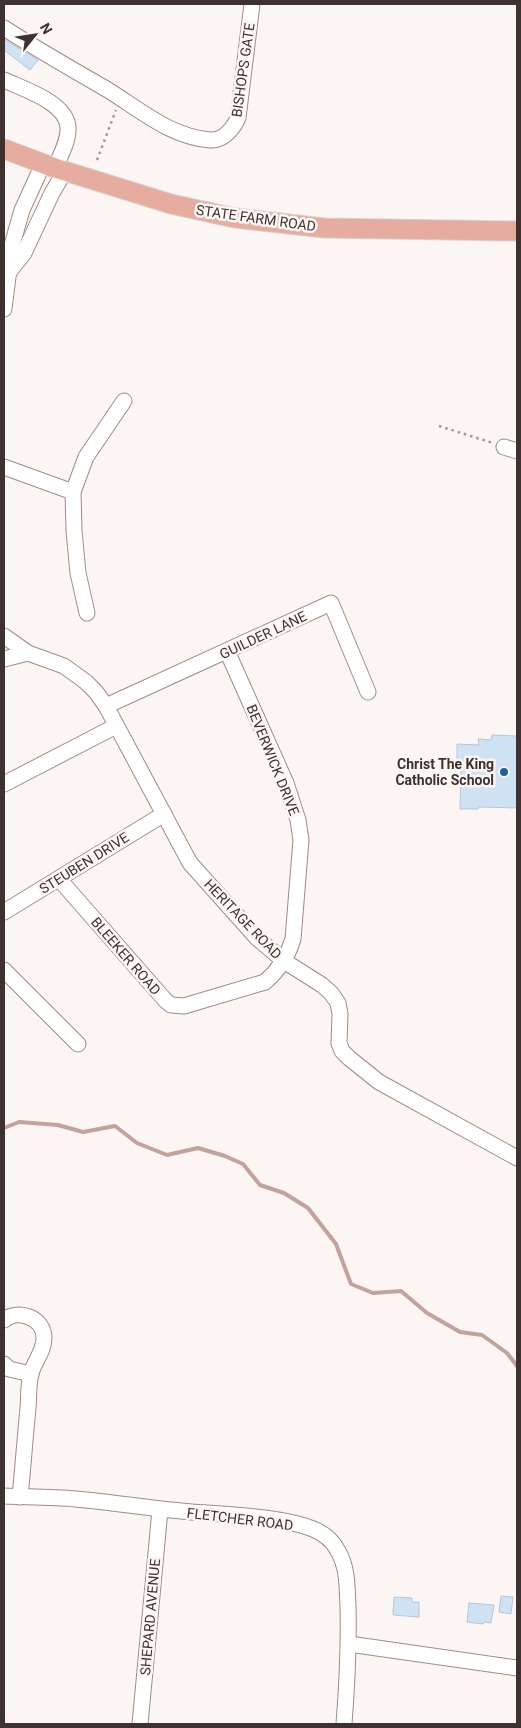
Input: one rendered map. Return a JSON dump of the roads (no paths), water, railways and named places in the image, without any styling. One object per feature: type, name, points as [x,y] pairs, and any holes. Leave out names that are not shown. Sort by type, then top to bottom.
[{"type":"main road","name":"STATE FARM ROAD","points":[[4,149],[54,168],[171,204],[235,218],[324,228],[517,231]]},
{"type":"street","name":"BISHOPS GATE","points":[[4,28],[168,128],[179,133],[211,140],[220,138],[228,133],[235,126],[238,118],[252,4]]},
{"type":"street","points":[[4,80],[53,104],[61,111],[68,127],[62,152],[54,168],[22,210],[12,245],[4,309]]},
{"type":"street","points":[[9,272],[24,253],[52,193],[54,168]]},
{"type":"street","points":[[87,612],[78,573],[73,492],[86,457],[124,402]]},
{"type":"street","points":[[4,466],[73,492]]},
{"type":"street","name":"GUILDER LANE","points":[[106,706],[331,603],[368,692]]},
{"type":"street","name":"HERITAGE ROAD","points":[[4,636],[28,653],[64,666],[96,692],[106,706],[190,862],[257,938],[284,961],[322,985],[338,1003],[342,1051],[363,1071],[379,1082],[517,1158]]},
{"type":"street","name":"BEVERWICK DRIVE","points":[[227,652],[286,783],[298,820],[301,840],[293,939],[284,961]]},
{"type":"street","points":[[4,659],[28,653]]},
{"type":"street","points":[[4,784],[116,726]]},
{"type":"street","name":"STEUBEN DRIVE","points":[[4,912],[164,814]]},
{"type":"street","name":"BLEEKER ROAD","points":[[59,879],[171,1005],[184,1006],[265,982],[276,973],[284,961]]},
{"type":"street","points":[[4,970],[78,1044]]},
{"type":"street","points":[[4,1320],[12,1316],[26,1315],[36,1321],[43,1331],[44,1338],[41,1354],[31,1374],[20,1497]]},
{"type":"street","points":[[4,1364],[9,1369],[31,1374]]},
{"type":"street","name":"FLETCHER ROAD","points":[[4,1496],[76,1499],[160,1510],[279,1521],[311,1528],[322,1533],[338,1551],[347,1579],[349,1644],[344,1724]]},
{"type":"street","name":"SHEPARD AVENUE","points":[[140,1724],[160,1510]]},
{"type":"street","points":[[349,1644],[517,1668]]},
{"type":"waterway","points":[[4,1128],[19,1122],[58,1125],[83,1132],[115,1126],[137,1143],[167,1155],[198,1148],[225,1156],[243,1164],[260,1185],[284,1193],[308,1208],[336,1244],[351,1284],[373,1293],[401,1291],[427,1313],[460,1332],[482,1335],[507,1353],[517,1366]]},
{"type":"place","name":"Christ The King Catholic School","points":[[504,772]]}]
